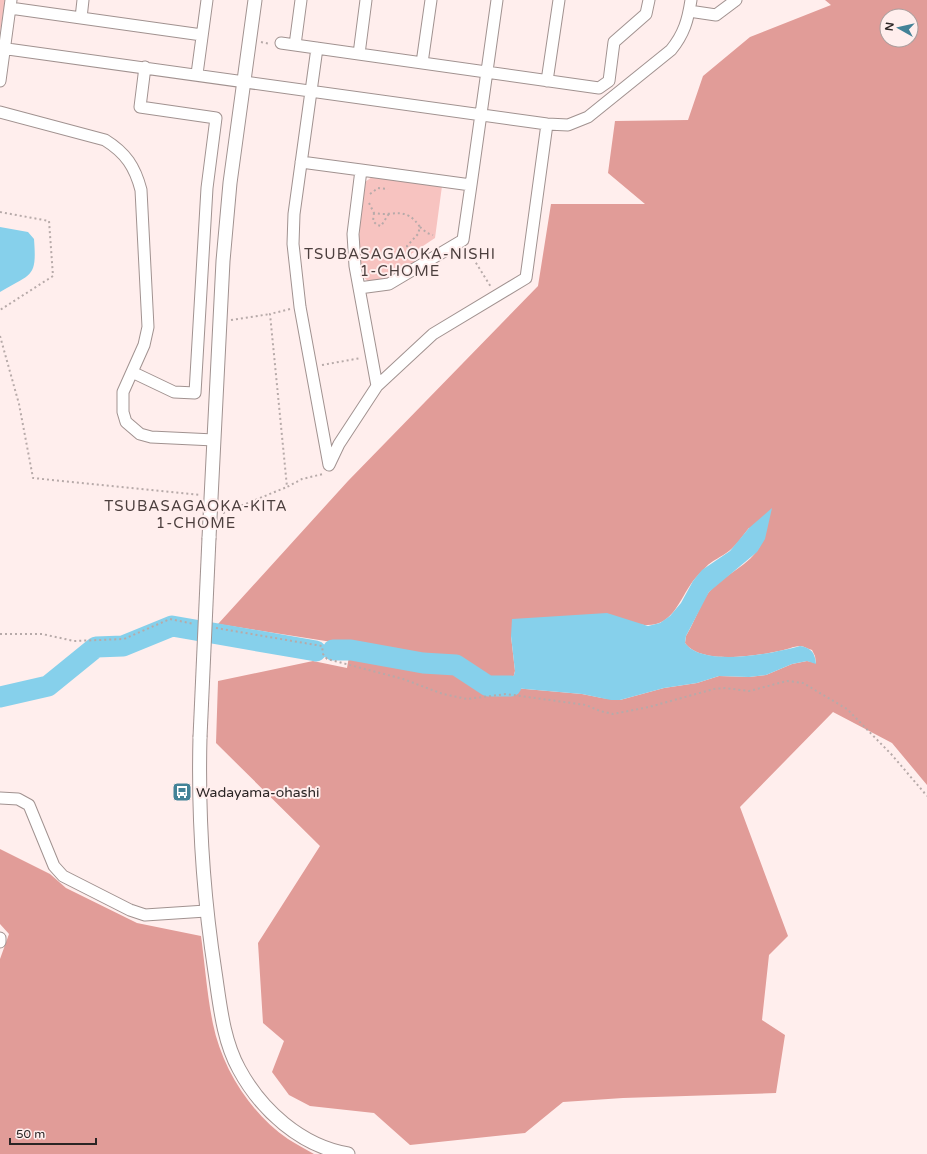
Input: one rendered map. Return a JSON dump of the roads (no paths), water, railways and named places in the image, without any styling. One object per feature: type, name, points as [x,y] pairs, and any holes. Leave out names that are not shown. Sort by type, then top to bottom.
[{"type":"street","points":[[81,18],[83,0]]},
{"type":"street","points":[[197,74],[207,0]]},
{"type":"street","points":[[254,0],[230,183],[223,261],[198,796],[206,911],[226,1038],[239,1068],[253,1091],[270,1112],[291,1129],[316,1144],[348,1154]]},
{"type":"street","points":[[295,45],[301,0]]},
{"type":"street","points":[[358,54],[366,0]]},
{"type":"street","points":[[422,63],[431,0]]},
{"type":"street","points":[[359,288],[389,284],[463,240],[497,0]]},
{"type":"street","points":[[547,80],[559,0]]},
{"type":"street","points":[[281,43],[599,88],[609,81],[614,42],[646,14],[649,0]]},
{"type":"street","points":[[2,48],[547,124],[568,125],[588,117],[671,50],[681,38],[688,22],[690,5],[716,15],[736,0]]},
{"type":"street","points":[[0,81],[2,48],[11,4],[81,18],[202,35]]},
{"type":"street","points":[[317,48],[294,214],[293,244],[300,307],[329,465],[339,444],[377,386],[433,334],[526,278],[547,124]]},
{"type":"street","points":[[132,372],[174,392],[195,393],[207,188],[216,118],[140,107],[145,68]]},
{"type":"street","points":[[0,112],[106,140],[118,148],[128,159],[137,173],[141,190],[148,327],[144,345],[123,392],[123,412],[126,422],[140,434],[151,437],[214,440]]},
{"type":"street","points":[[301,162],[471,185]]},
{"type":"street","points":[[361,170],[353,234],[359,288],[377,386]]},
{"type":"street","points":[[0,798],[18,799],[29,805],[54,866],[63,876],[130,910],[145,915],[206,911]]},
{"type":"water","points":[[0,227],[28,232],[34,239],[35,252],[33,268],[30,273],[26,277],[0,292]]},
{"type":"water","points":[[772,508],[765,539],[757,552],[709,592],[686,636],[685,643],[694,651],[707,655],[723,657],[757,655],[800,646],[812,651],[815,656],[816,664],[807,661],[792,664],[766,675],[749,677],[719,676],[697,683],[664,688],[620,700],[611,700],[582,694],[514,688],[511,686],[515,671],[511,636],[512,619],[607,613],[648,626],[660,623],[670,616],[681,603],[693,581],[702,570],[730,551],[749,528]]},
{"type":"waterway","points":[[0,697],[48,686],[96,647],[123,646],[172,626],[316,651]]},
{"type":"waterway","points":[[333,650],[351,650],[423,663],[456,665],[488,686],[511,686]]},
{"type":"place","name":"Wadayama-ohashi","points":[[182,792]]},
{"type":"district","name":"TSUBASAGAOKA-NISHI 1-CHOME","points":[[400,262]]},
{"type":"district","name":"TSUBASAGAOKA-KITA 1-CHOME","points":[[196,514]]}]
